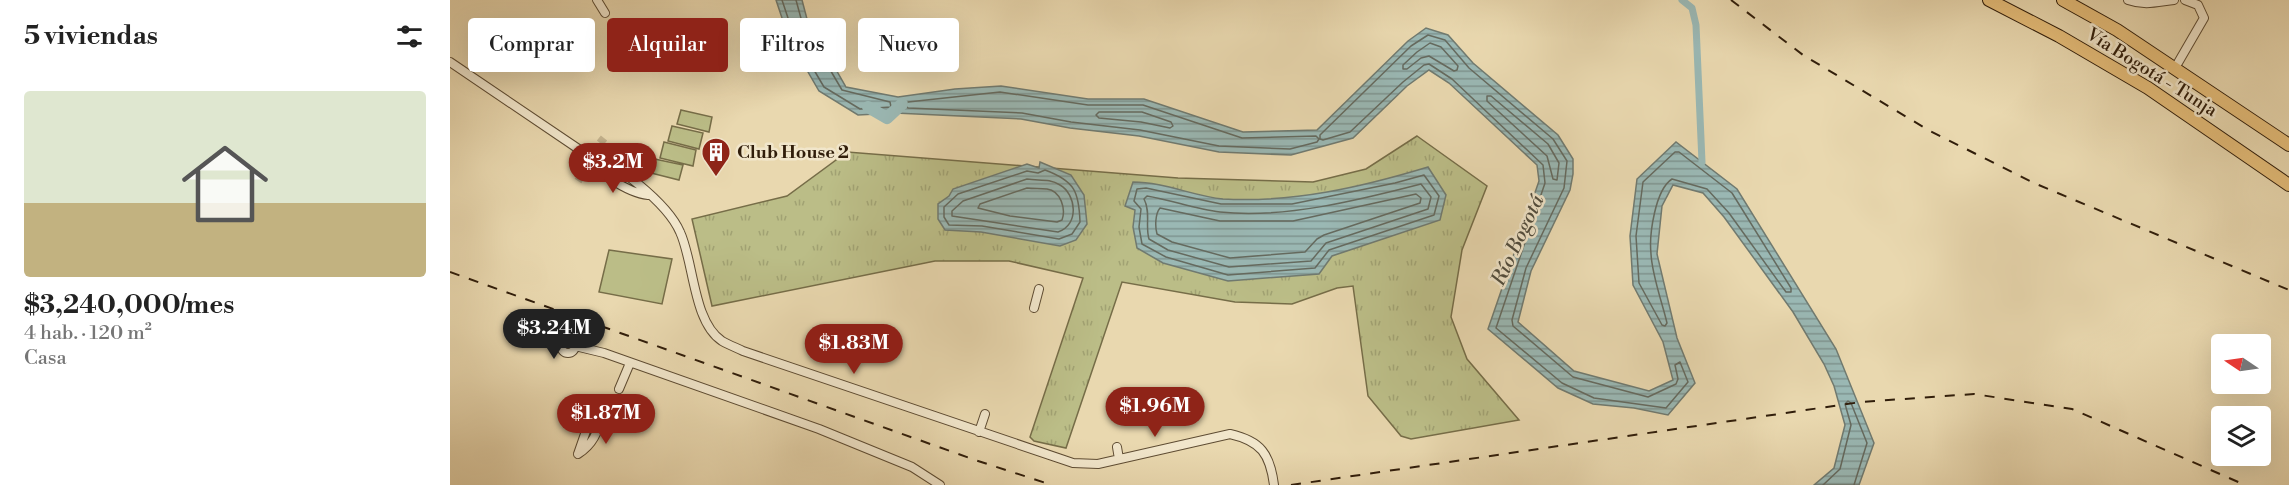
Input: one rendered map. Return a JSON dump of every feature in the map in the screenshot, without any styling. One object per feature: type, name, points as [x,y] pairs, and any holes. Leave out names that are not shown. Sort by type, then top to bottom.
[{"type":"highway","name":"Vía Bogotá - Tunja","points":[[1989,0],[2129,76],[2289,185]]},
{"type":"highway","name":"Vía Bogotá - Tunja","points":[[2063,0],[2117,30],[2289,145]]},
{"type":"street","points":[[597,0],[605,13]]},
{"type":"street","points":[[2128,0],[2139,4],[2150,4],[2174,0]]},
{"type":"street","points":[[2175,68],[2204,18],[2198,5],[2185,0]]},
{"type":"street","points":[[450,62],[583,153],[602,160],[639,184],[665,209],[678,227],[706,322],[722,341],[743,351],[1073,463],[1098,464],[1230,434],[1246,437],[1263,449],[1272,470],[1274,485]]},
{"type":"street","points":[[1034,308],[1039,289]]},
{"type":"street","points":[[575,346],[819,429],[912,466],[940,485]]},
{"type":"street","points":[[619,389],[630,363]]},
{"type":"street","points":[[979,432],[985,414]]},
{"type":"street","points":[[1117,447],[1119,459]]},
{"type":"green space","points":[[681,110],[712,117],[709,132],[677,124]]},
{"type":"green space","points":[[672,126],[703,133],[699,149],[668,141]]},
{"type":"green space","points":[[1417,136],[1487,186],[1462,250],[1451,317],[1467,359],[1519,420],[1411,439],[1401,436],[1368,396],[1353,286],[1337,288],[1292,304],[1235,302],[1122,282],[1066,448],[1034,441],[1030,437],[1083,278],[1009,261],[935,261],[712,306],[692,219],[787,196],[847,152],[1178,178],[1313,182],[1366,169]]},
{"type":"green space","points":[[664,142],[696,150],[693,166],[660,158]]},
{"type":"green space","points":[[650,158],[683,165],[679,180],[647,172]]},
{"type":"green space","points":[[609,250],[672,259],[662,304],[599,292]]},
{"type":"water","points":[[776,0],[802,0],[807,18],[782,18]]},
{"type":"water","points":[[1426,28],[1448,35],[1473,63],[1558,135],[1573,159],[1570,190],[1531,271],[1518,322],[1574,371],[1649,391],[1673,380],[1663,342],[1633,285],[1630,236],[1637,179],[1676,142],[1737,189],[1836,349],[1874,443],[1859,485],[1814,485],[1834,468],[1845,425],[1834,386],[1824,364],[1793,312],[1724,217],[1703,193],[1673,185],[1662,206],[1657,254],[1677,338],[1695,383],[1668,415],[1634,408],[1593,404],[1558,388],[1488,329],[1539,181],[1537,165],[1449,83],[1429,70],[1407,86],[1353,138],[1291,155],[1219,152],[1139,136],[1070,128],[1021,119],[895,113],[858,115],[819,91],[808,72],[837,72],[846,87],[898,97],[955,89],[1001,86],[1088,99],[1144,99],[1243,132],[1317,130],[1408,41]]},
{"type":"water","points":[[1040,162],[1071,175],[1084,195],[1087,224],[1076,240],[1060,246],[981,232],[945,230],[938,219],[938,204],[949,196],[953,189],[1027,164],[1039,168]]},
{"type":"water","points":[[1428,167],[1446,195],[1440,220],[1332,256],[1319,274],[1228,281],[1163,263],[1137,248],[1133,227],[1135,210],[1125,206],[1133,182],[1156,184],[1223,199],[1249,200],[1327,192]]},
{"type":"waterway","points":[[1682,0],[1692,8],[1696,25],[1702,162]]},
{"type":"waterway","name":"Río Bogotá","points":[[868,107],[887,118],[902,104]]},
{"type":"tunnel","points":[[600,143],[604,138]]},
{"type":"tunnel","points":[[578,181],[582,175]]},
{"type":"railway","points":[[1731,0],[1803,55],[1930,131],[2034,183],[2289,290]]},
{"type":"railway","points":[[450,272],[975,460],[1052,485]]},
{"type":"railway","points":[[1291,485],[1861,402],[1974,394],[2072,409],[2245,485]]},
{"type":"place","name":"Club House 2","points":[[716,178]]}]
